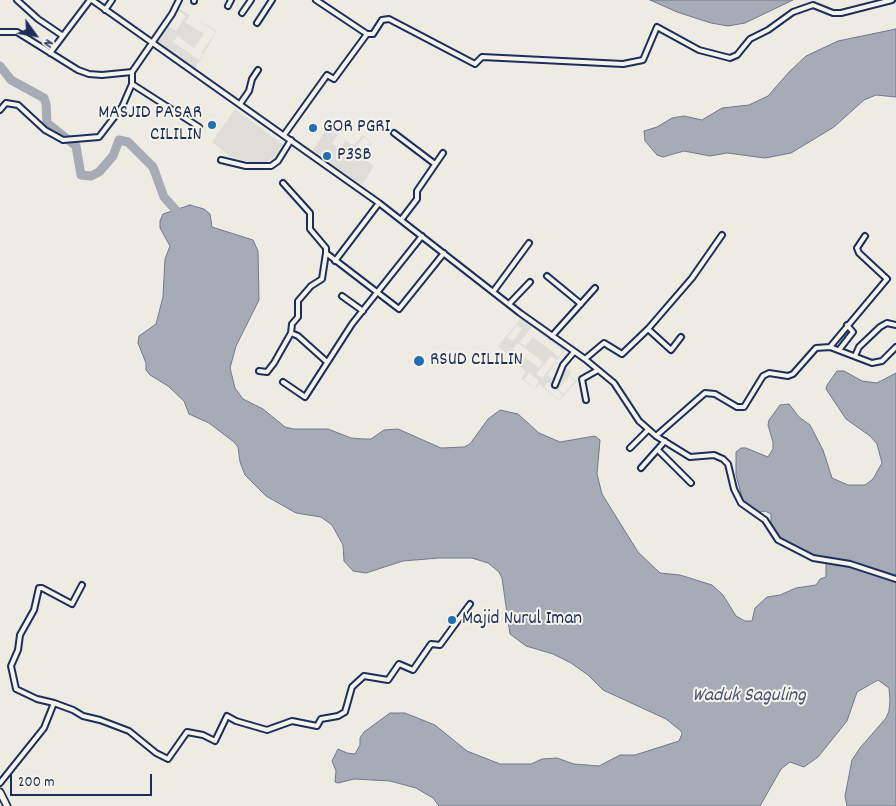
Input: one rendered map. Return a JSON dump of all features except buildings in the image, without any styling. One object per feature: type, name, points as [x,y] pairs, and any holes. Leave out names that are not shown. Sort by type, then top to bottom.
[{"type":"main road","points":[[0,792],[7,806]]},
{"type":"street","points":[[17,0],[38,19],[62,36]]},
{"type":"street","points":[[50,53],[91,0],[379,203],[493,292],[585,359],[614,383],[634,415],[656,436],[690,456],[714,455],[721,457],[728,464],[734,489],[741,504],[765,520],[778,540],[804,554],[850,564],[896,579]]},
{"type":"street","points":[[105,10],[112,0]]},
{"type":"street","points":[[0,110],[6,103],[18,105],[45,130],[63,140],[99,137],[122,107],[132,84],[132,72],[172,14],[179,0]]},
{"type":"street","points":[[228,6],[231,0]]},
{"type":"street","points":[[242,13],[250,0]]},
{"type":"street","points":[[257,23],[272,0]]},
{"type":"street","points":[[316,0],[367,34],[372,34],[382,20],[389,19],[474,64],[482,57],[623,64],[645,59],[649,42],[657,27],[699,50],[730,58],[737,55],[750,39],[768,30],[793,12],[814,5],[833,13],[841,13],[892,0]]},
{"type":"street","points":[[0,32],[17,32],[50,53],[89,74],[102,76],[132,72]]},
{"type":"street","points":[[284,135],[327,75],[334,79],[367,34]]},
{"type":"street","points":[[240,104],[249,91],[252,79],[258,70]]},
{"type":"street","points":[[132,84],[199,127]]},
{"type":"street","points":[[394,133],[435,164]]},
{"type":"street","points":[[221,160],[246,166],[271,166],[278,160],[291,140]]},
{"type":"street","points":[[401,220],[417,199],[417,191],[443,153]]},
{"type":"street","points":[[259,371],[268,370],[290,333],[292,324],[298,317],[298,301],[322,278],[326,252],[326,248],[311,230],[310,213],[283,183]]},
{"type":"street","points":[[335,261],[379,203]]},
{"type":"street","points":[[283,382],[304,397],[363,311],[422,236]]},
{"type":"street","points":[[585,359],[604,343],[622,354],[648,329],[692,278],[722,236]]},
{"type":"street","points":[[830,347],[887,278],[859,253],[857,248],[865,236]]},
{"type":"street","points":[[493,292],[529,243]]},
{"type":"street","points":[[326,252],[335,261],[400,310],[444,253]]},
{"type":"street","points":[[547,276],[581,304]]},
{"type":"street","points":[[509,304],[530,282]]},
{"type":"street","points":[[552,336],[596,288]]},
{"type":"street","points":[[342,296],[363,311]]},
{"type":"street","points":[[855,356],[859,347],[880,328],[887,323],[896,325]]},
{"type":"street","points":[[839,350],[853,332],[847,325]]},
{"type":"street","points":[[648,329],[671,350],[681,337]]},
{"type":"street","points":[[290,333],[298,336],[327,362]]},
{"type":"street","points":[[656,436],[705,393],[715,394],[737,407],[744,407],[766,374],[790,376],[816,348],[830,347],[867,362],[877,363],[882,361],[896,348]]},
{"type":"street","points":[[555,385],[563,366],[574,352]]},
{"type":"street","points":[[586,400],[582,379],[598,370]]},
{"type":"street","points":[[630,448],[648,430]]},
{"type":"street","points":[[641,468],[665,441]]},
{"type":"street","points":[[658,450],[691,483]]},
{"type":"street","points":[[82,585],[72,604],[39,588],[34,610],[20,635],[18,650],[11,666],[16,689],[37,700],[54,703],[73,710],[82,716],[100,720],[126,730],[168,760],[187,732],[203,735],[215,741],[227,716],[236,722],[267,730],[292,721],[316,726],[321,719],[338,716],[345,712],[352,687],[364,676],[388,680],[399,664],[412,670],[431,644],[440,645],[470,604]]},
{"type":"street","points":[[0,783],[44,728],[54,703]]},
{"type":"shaded area","points":[[178,8],[190,15],[185,22],[204,34],[194,48],[178,36],[173,42],[199,60],[203,54],[201,53],[216,32],[191,16],[217,31],[194,70],[153,41]],"holes":[[[179,11],[186,16],[176,31],[169,27]]]},
{"type":"shaded area","points":[[235,109],[285,146],[276,160],[272,158],[266,163],[254,163],[231,157],[212,142]]},
{"type":"shaded area","name":"P3SB","points":[[328,127],[353,146],[363,135],[372,143],[362,156],[374,166],[362,185],[312,152]],"holes":[[[338,135],[346,141],[340,149],[332,143]],[[364,137],[371,143],[359,157],[352,151]]]},
{"type":"shaded area","points":[[522,317],[565,350],[556,362],[572,372],[569,375],[577,381],[559,401],[539,384],[535,389],[524,381],[522,378],[526,372],[498,346]],"holes":[[[517,325],[522,329],[513,341],[507,337]],[[532,327],[563,351],[559,357],[533,337],[525,346],[520,342]],[[518,343],[543,362],[539,368],[513,349]],[[551,356],[557,360],[542,378],[536,374]],[[556,363],[562,367],[552,379],[547,375]],[[529,373],[539,381],[535,388],[524,380]],[[569,376],[575,381],[564,394],[558,389]],[[548,382],[563,395],[559,400],[544,387]]]},
{"type":"water","points":[[650,0],[793,0],[745,23],[728,26],[711,23],[677,12]]},
{"type":"water","points":[[896,29],[896,97],[876,95],[864,100],[834,127],[791,153],[765,158],[727,153],[710,156],[684,151],[663,157],[657,155],[645,141],[644,131],[657,127],[672,118],[684,116],[702,120],[722,108],[749,105],[768,96],[806,56],[838,41]]},
{"type":"water","name":"Waduk Saguling","points":[[190,205],[204,209],[210,214],[212,227],[253,240],[258,251],[259,300],[236,346],[230,368],[235,388],[243,399],[263,409],[285,427],[293,429],[328,429],[351,438],[371,439],[384,430],[398,429],[441,448],[464,447],[470,444],[488,419],[500,410],[518,414],[539,433],[560,442],[595,436],[600,440],[597,474],[602,494],[638,552],[660,573],[680,575],[712,585],[723,595],[736,616],[745,621],[752,621],[755,608],[767,597],[780,595],[796,588],[816,585],[820,579],[826,577],[826,564],[823,558],[784,542],[771,527],[771,514],[765,511],[756,513],[743,501],[736,475],[736,452],[741,448],[746,448],[768,457],[773,449],[768,425],[769,420],[780,405],[789,404],[799,417],[810,425],[823,450],[832,478],[848,485],[865,485],[873,479],[882,463],[877,444],[870,436],[846,419],[826,389],[827,385],[837,371],[844,371],[862,381],[877,383],[896,373],[896,806],[847,806],[845,796],[852,760],[886,718],[889,711],[889,688],[878,680],[857,692],[847,721],[818,757],[804,767],[790,762],[781,769],[760,806],[439,806],[433,798],[416,788],[390,781],[354,779],[335,782],[336,771],[332,761],[338,749],[355,754],[364,732],[390,713],[405,713],[435,725],[467,751],[500,764],[531,764],[542,759],[557,758],[574,764],[599,766],[620,755],[635,755],[679,741],[682,734],[681,731],[666,719],[603,690],[588,675],[571,663],[553,654],[526,646],[510,634],[502,578],[499,572],[488,563],[472,558],[439,558],[403,561],[366,573],[353,571],[344,561],[343,545],[332,525],[321,517],[296,513],[266,496],[245,475],[240,462],[238,447],[234,442],[209,423],[189,414],[184,401],[168,386],[150,375],[146,370],[146,363],[138,343],[139,336],[156,324],[163,297],[165,259],[170,246],[160,228],[160,221],[163,214]]},
{"type":"waterway","points":[[0,66],[11,80],[44,98],[47,123],[76,146],[81,175],[91,176],[99,172],[113,156],[119,140],[128,142],[153,167],[164,197],[182,217]]},
{"type":"place","name":"MASJID PASAR CILILIN","points":[[212,125]]},
{"type":"place","name":"GOR PGRI","points":[[313,128]]},
{"type":"place","name":"P3SB","points":[[327,156]]},
{"type":"place","name":"RSUD CILILIN","points":[[419,361]]},
{"type":"place","name":"Majid Nurul Iman","points":[[452,620]]}]
